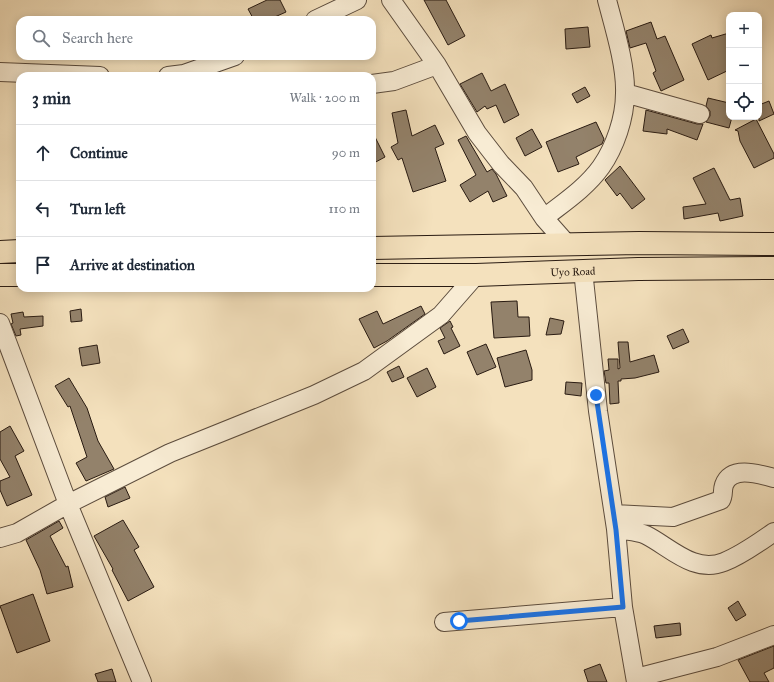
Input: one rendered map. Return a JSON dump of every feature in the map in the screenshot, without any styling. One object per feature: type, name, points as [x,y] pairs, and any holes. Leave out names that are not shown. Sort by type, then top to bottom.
[{"type":"highway","points":[[376,248],[567,244],[774,244]]},
{"type":"highway","points":[[0,252],[16,251]]},
{"type":"highway","name":"Uyo Road","points":[[376,275],[476,274],[583,270],[774,268]]},
{"type":"highway","points":[[0,275],[16,275]]},
{"type":"street","points":[[323,16],[357,0]]},
{"type":"street","points":[[391,0],[437,65],[477,133],[501,164],[524,188],[544,218],[567,244]]},
{"type":"street","points":[[544,218],[573,196],[601,168],[613,145],[621,123],[625,93],[622,70],[607,0]]},
{"type":"street","points":[[190,72],[224,60]]},
{"type":"street","points":[[376,84],[394,82],[437,65]]},
{"type":"street","points":[[0,72],[16,73]]},
{"type":"street","points":[[625,93],[700,114]]},
{"type":"street","points":[[583,270],[598,411],[615,522],[623,607],[636,680],[717,657],[774,635]]},
{"type":"street","points":[[0,538],[17,533],[68,504],[170,453],[314,395],[364,371],[441,315],[476,274]]},
{"type":"street","points":[[0,324],[68,504],[142,682]]},
{"type":"street","points":[[615,522],[673,517],[721,500],[723,495],[723,486],[730,476],[740,472],[756,473],[774,478]]},
{"type":"street","points":[[615,522],[645,534],[669,550],[692,562],[710,565],[723,563],[742,554],[774,532]]},
{"type":"street","points":[[444,622],[623,607]]},
{"type":"building","points":[[267,0],[280,0],[286,12],[277,16],[252,16],[248,9]]},
{"type":"building","points":[[424,0],[446,0],[465,36],[448,45]]},
{"type":"building","points":[[651,22],[657,39],[665,36],[684,80],[661,91],[653,73],[656,71],[646,43],[630,48],[626,31]]},
{"type":"building","points":[[588,27],[590,47],[566,49],[565,29]]},
{"type":"building","points":[[726,34],[726,71],[708,80],[692,44],[711,35],[712,38]]},
{"type":"building","points":[[482,73],[491,91],[505,84],[519,115],[504,123],[496,105],[487,109],[485,106],[477,112],[460,84]]},
{"type":"building","points":[[585,87],[590,96],[577,103],[572,94]]},
{"type":"building","points":[[708,98],[726,102],[726,120],[731,120],[729,128],[706,122],[710,116],[710,111],[706,106]]},
{"type":"building","points":[[769,101],[774,114],[762,120],[762,104]]},
{"type":"building","points":[[406,110],[412,136],[435,125],[444,144],[435,148],[446,181],[413,192],[402,158],[398,160],[391,147],[398,143],[392,113]]},
{"type":"building","points":[[646,110],[697,124],[703,124],[697,140],[667,129],[667,134],[643,131]]},
{"type":"building","points":[[757,120],[774,154],[774,158],[754,168],[740,141],[738,131],[735,130]]},
{"type":"building","points":[[596,122],[604,139],[602,144],[576,157],[579,164],[558,172],[546,142]]},
{"type":"building","points":[[532,129],[542,147],[525,156],[516,138]]},
{"type":"building","points":[[466,136],[487,172],[492,169],[496,174],[507,196],[493,202],[488,191],[470,202],[460,185],[476,175],[458,140]]},
{"type":"building","points":[[376,139],[385,157],[376,162]]},
{"type":"building","points":[[620,166],[645,199],[632,209],[620,193],[617,196],[605,180]]},
{"type":"building","points":[[714,168],[730,200],[740,198],[743,216],[720,221],[718,213],[684,219],[683,207],[706,204],[693,178]]},
{"type":"building","points":[[517,301],[518,317],[529,317],[530,336],[494,338],[491,302]]},
{"type":"building","points":[[421,306],[425,314],[387,341],[374,348],[359,319],[377,311],[383,324]]},
{"type":"building","points":[[81,309],[82,321],[71,322],[70,311]]},
{"type":"building","points":[[23,312],[24,317],[43,316],[43,326],[20,329],[21,335],[16,336],[11,324],[13,323],[11,314]]},
{"type":"building","points":[[550,318],[564,321],[561,334],[546,335]]},
{"type":"building","points":[[450,321],[453,327],[451,328],[460,346],[444,354],[438,341],[445,338],[440,328]]},
{"type":"building","points":[[683,329],[689,342],[673,349],[667,336]]},
{"type":"building","points":[[618,342],[628,342],[630,362],[654,355],[659,372],[635,378],[621,379],[621,381],[618,381],[619,403],[610,404],[609,383],[606,383],[604,371],[609,370],[608,359],[618,359],[618,369],[620,368]]},
{"type":"building","points":[[486,344],[496,367],[477,375],[467,352]]},
{"type":"building","points":[[97,345],[100,363],[82,366],[79,348]]},
{"type":"building","points":[[526,350],[532,370],[532,380],[505,387],[497,358]]},
{"type":"building","points":[[399,366],[404,377],[392,382],[387,372]]},
{"type":"building","points":[[427,368],[436,387],[417,397],[407,378]]},
{"type":"building","points":[[69,378],[87,408],[98,441],[114,469],[86,481],[76,463],[87,457],[70,406],[68,407],[55,386]]},
{"type":"building","points":[[566,382],[582,383],[581,396],[565,394]]},
{"type":"building","points":[[10,426],[24,451],[15,456],[32,495],[7,506],[0,490],[0,481],[10,477],[0,459],[0,432]]},
{"type":"building","points":[[125,487],[130,498],[108,507],[105,497]]},
{"type":"building","points":[[123,520],[139,547],[134,550],[154,587],[128,601],[112,570],[113,569],[94,536]]},
{"type":"building","points":[[59,521],[63,528],[50,536],[66,567],[68,566],[73,587],[47,594],[40,570],[26,540]]},
{"type":"building","points":[[33,594],[50,641],[17,653],[0,606]]},
{"type":"building","points":[[738,601],[746,615],[736,621],[728,608]]},
{"type":"building","points":[[680,623],[681,635],[656,638],[654,626]]},
{"type":"building","points":[[774,646],[774,668],[764,673],[769,682],[750,682],[738,660]]},
{"type":"building","points":[[600,664],[607,682],[588,682],[584,670]]},
{"type":"building","points":[[112,669],[116,682],[98,682],[95,674]]},
{"type":"route","points":[[459,621],[623,607],[616,530],[596,395]]}]
